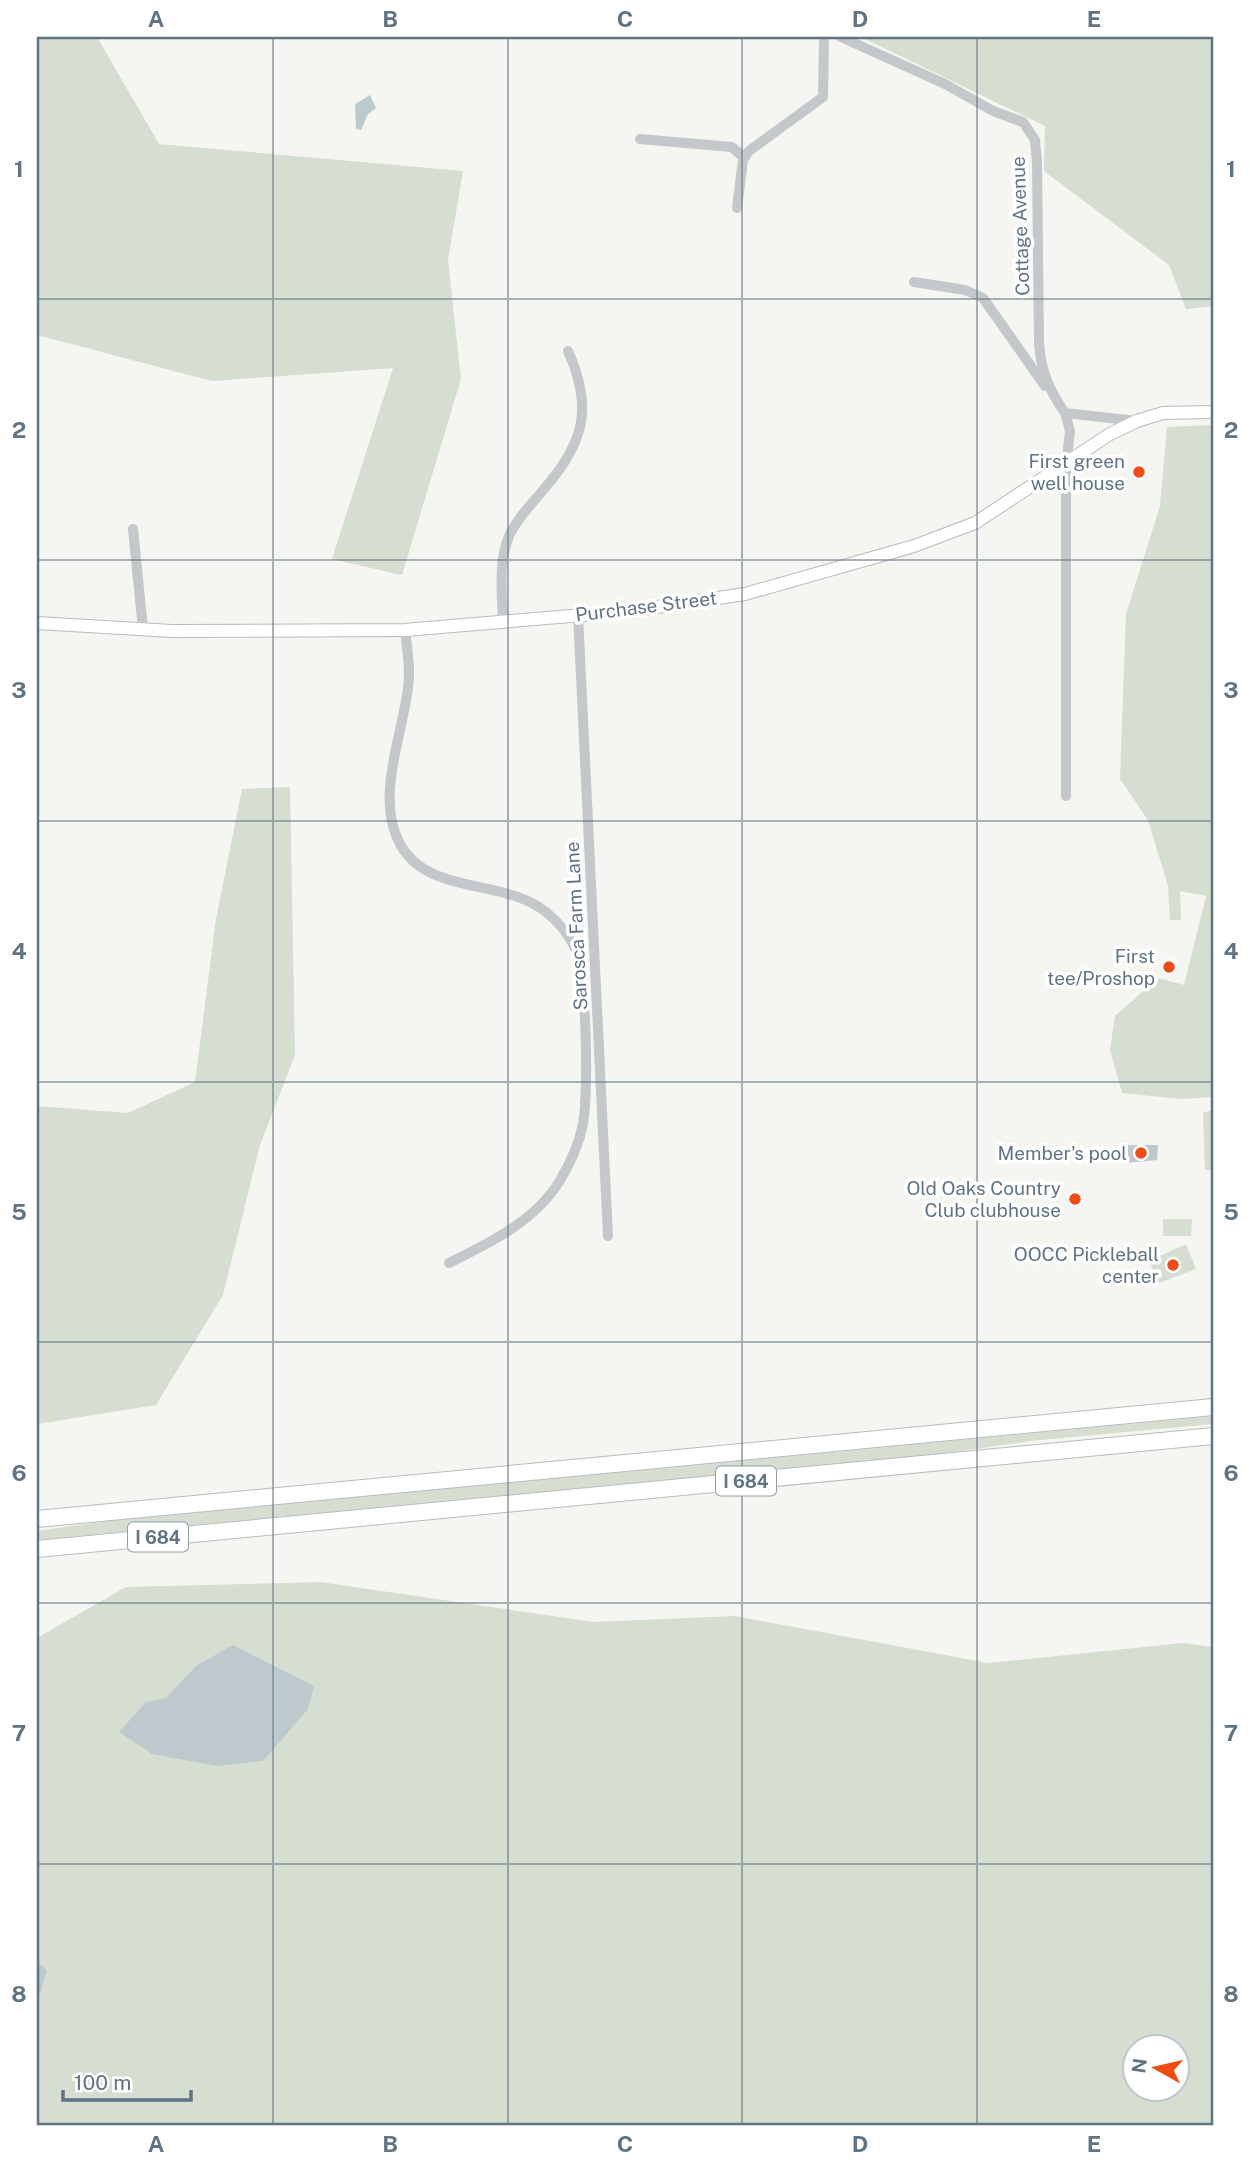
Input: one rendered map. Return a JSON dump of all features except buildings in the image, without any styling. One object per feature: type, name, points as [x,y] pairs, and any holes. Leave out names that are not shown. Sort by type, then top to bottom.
[{"type":"highway","name":"I 684","points":[[37,1519],[1213,1407]]},
{"type":"highway","name":"I 684","points":[[37,1549],[1213,1436]]},
{"type":"main road","name":"Purchase Street","points":[[37,623],[143,629],[282,632],[405,630],[578,615],[755,592],[914,546],[975,523],[1066,466],[1110,434],[1137,421],[1163,413],[1213,412]]},
{"type":"street","points":[[737,208],[744,158],[749,151],[823,97],[824,37]]},
{"type":"street","name":"Cottage Avenue","points":[[841,37],[944,84],[993,111],[1023,122],[1028,127],[1035,140],[1037,162],[1040,361],[1049,391],[1065,412]]},
{"type":"street","points":[[640,139],[732,146],[744,158]]},
{"type":"street","points":[[914,282],[965,289],[983,298],[1049,391]]},
{"type":"street","points":[[502,621],[501,571],[510,534],[520,517],[561,470],[581,422],[584,402],[568,351]]},
{"type":"street","points":[[1066,796],[1066,466],[1070,431],[1065,412],[1137,421]]},
{"type":"street","points":[[133,529],[143,629]]},
{"type":"street","name":"Sarosca Farm Lane","points":[[578,615],[608,1236]]},
{"type":"street","points":[[405,630],[408,688],[399,727],[390,812],[400,845],[410,857],[443,878],[526,899],[546,912],[573,944],[579,960],[583,1000],[584,1103],[577,1148],[558,1184],[539,1207],[510,1231],[449,1263]]},
{"type":"shaded area","points":[[37,37],[97,37],[159,144],[463,171],[448,260],[461,379],[402,575],[332,559],[393,368],[212,381],[37,335]]},
{"type":"shaded area","points":[[861,37],[1213,37],[1213,306],[1186,309],[1169,265],[1044,171],[1045,126]]},
{"type":"shaded area","points":[[370,95],[376,108],[368,114],[361,130],[356,129],[355,104]]},
{"type":"shaded area","points":[[1213,425],[1213,1097],[1180,1099],[1122,1093],[1110,1050],[1115,1016],[1158,978],[1184,985],[1206,896],[1180,891],[1181,920],[1170,920],[1168,886],[1148,820],[1120,779],[1126,614],[1160,506],[1167,427]]},
{"type":"shaded area","points":[[290,787],[295,1055],[260,1145],[223,1295],[156,1405],[37,1424],[37,1106],[128,1113],[195,1082],[216,919],[242,789]]},
{"type":"shaded area","points":[[1213,1110],[1213,1170],[1205,1170],[1203,1113]]},
{"type":"shaded area","name":"Member's pool","points":[[1125,1145],[1158,1145],[1157,1160],[1125,1163]]},
{"type":"shaded area","points":[[1163,1219],[1192,1219],[1191,1236],[1163,1236]]},
{"type":"shaded area","name":"OOCC Pickleball center","points":[[1186,1244],[1196,1269],[1159,1283],[1149,1261]]},
{"type":"shaded area","points":[[1213,1416],[1213,1424],[1030,1441],[940,1454],[37,1540],[37,1531],[115,1520]]},
{"type":"shaded area","points":[[320,1582],[593,1622],[735,1616],[988,1663],[1183,1643],[1213,1647],[1213,2126],[37,2126],[37,1638],[126,1587]]},
{"type":"shaded area","points":[[233,1645],[314,1686],[308,1709],[263,1761],[217,1766],[152,1754],[119,1732],[146,1702],[166,1698],[196,1666]]},
{"type":"shaded area","points":[[37,1961],[47,1970],[37,2005]]},
{"type":"place","name":"First green well house","points":[[1139,472]]},
{"type":"place","name":"First tee/Proshop","points":[[1169,967]]},
{"type":"place","name":"Member's pool","points":[[1141,1153]]},
{"type":"place","name":"Old Oaks Country Club clubhouse","points":[[1075,1199]]},
{"type":"place","name":"OOCC Pickleball center","points":[[1173,1265]]}]
